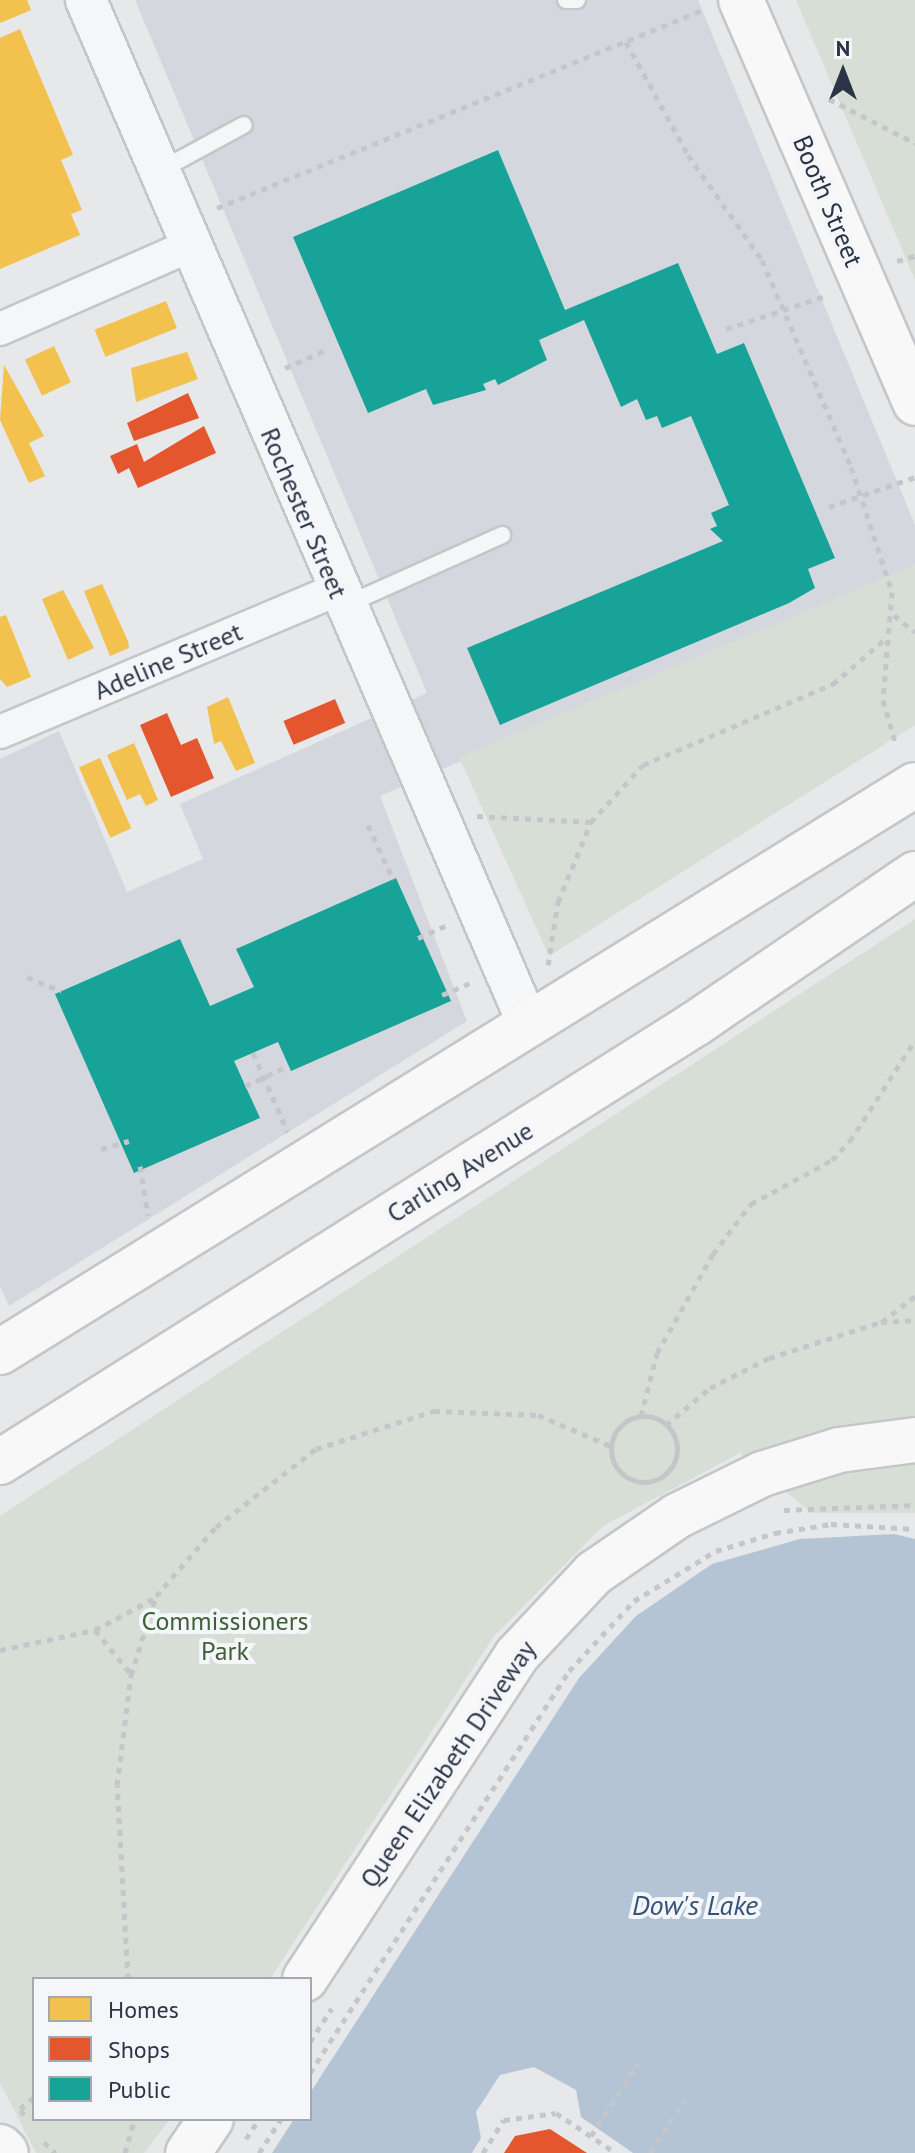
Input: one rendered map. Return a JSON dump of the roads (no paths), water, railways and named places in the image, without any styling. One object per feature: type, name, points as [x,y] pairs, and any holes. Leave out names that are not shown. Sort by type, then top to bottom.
[{"type":"main road","name":"Booth Street","points":[[729,2],[880,272],[915,403]]},
{"type":"main road","points":[[0,1352],[915,785]]},
{"type":"main road","name":"Carling Avenue","points":[[0,1462],[695,1024],[915,874]]},
{"type":"main road","name":"Queen Elizabeth Driveway","points":[[306,1977],[516,1656],[594,1573],[672,1519],[762,1474],[839,1450],[915,1440]]},
{"type":"main road","points":[[188,2153],[210,2121]]},
{"type":"main road","points":[[0,2147],[6,2153]]},
{"type":"street","name":"Rochester Street","points":[[86,0],[339,598],[528,1024]]},
{"type":"street","points":[[0,329],[191,245]]},
{"type":"street","name":"Adeline Street","points":[[0,732],[339,598]]},
{"type":"lane","points":[[566,0],[577,0]]},
{"type":"lane","points":[[159,171],[244,125]]},
{"type":"lane","points":[[339,598],[502,535]]},
{"type":"water","name":"Dow's Lake","points":[[894,1534],[915,1539],[915,2153],[633,2153],[581,2117],[576,2090],[534,2067],[500,2075],[476,2112],[481,2138],[472,2153],[272,2153],[293,2121],[312,2121],[312,2090],[579,1678],[636,1616],[712,1564],[800,1539]]},
{"type":"park label","name":"Commissioners Park","points":[[225,1636]]}]
